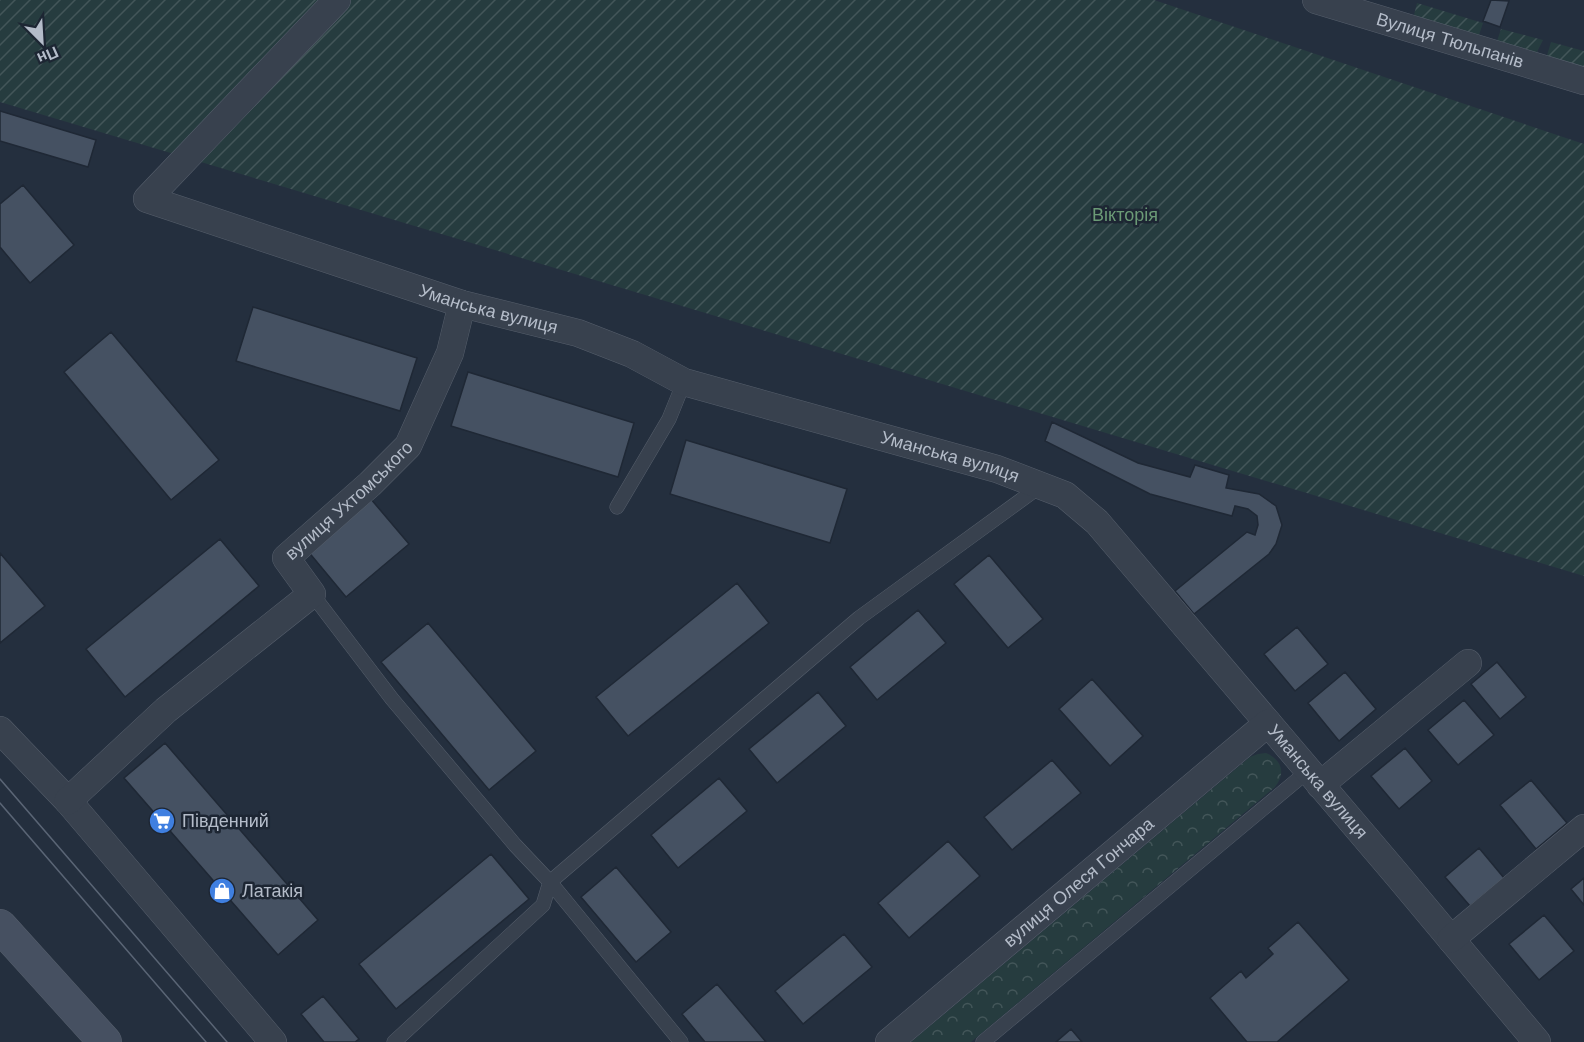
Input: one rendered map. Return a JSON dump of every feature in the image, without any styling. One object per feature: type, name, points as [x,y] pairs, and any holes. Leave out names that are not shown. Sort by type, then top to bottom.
[{"type":"street","name":"Уманська вулиця","points":[[337,0],[147,199],[462,304],[578,333],[632,354],[684,382],[997,469],[1039,487],[1065,495],[1097,522],[1538,1042]]},
{"type":"street","name":"Вулиця Тюльпанів","points":[[1316,0],[1584,81]]},
{"type":"street","name":"вулиця Ухтомського","points":[[312,594],[286,558],[370,484],[408,446],[450,353],[462,304]]},
{"type":"street","points":[[68,801],[166,710],[312,594]]},
{"type":"street","points":[[1314,778],[1468,663]]},
{"type":"street","name":"вулиця Олеся Гончара","points":[[890,1042],[1268,723]]},
{"type":"street","points":[[0,730],[68,801],[273,1042]]},
{"type":"street","points":[[1451,939],[1584,828]]},
{"type":"street","points":[[0,926],[105,1042]]},
{"type":"lane","points":[[617,507],[669,420],[684,382]]},
{"type":"lane","points":[[394,1042],[543,905],[550,882],[860,618],[1039,487]]},
{"type":"lane","points":[[312,594],[392,699],[515,845],[550,882],[681,1042]]},
{"type":"lane","points":[[983,1042],[1314,778]]},
{"type":"green space","name":"Вікторія","points":[[0,0],[1154,0],[1584,144],[1584,576],[0,102]]},
{"type":"green space","points":[[1417,3],[1483,23],[1477,41],[1412,23]]},
{"type":"green space","points":[[1501,29],[1543,40],[1534,58],[1495,47]]},
{"type":"green space","points":[[1551,42],[1584,51],[1584,74],[1545,62]]},
{"type":"green space","points":[[1266,753],[1276,759],[1281,767],[1280,777],[1275,787],[971,1042],[911,1042],[1250,757]]},
{"type":"building","points":[[1491,0],[1509,1],[1500,27],[1483,21]]},
{"type":"building","points":[[0,111],[96,140],[88,167],[0,141]]},
{"type":"building","points":[[23,185],[74,245],[30,283],[0,247],[0,204]]},
{"type":"building","points":[[253,307],[417,358],[400,411],[236,361]]},
{"type":"building","points":[[111,332],[219,460],[171,500],[64,372]]},
{"type":"building","points":[[468,372],[634,423],[618,477],[451,426]]},
{"type":"building","points":[[1052,422],[1138,463],[1190,477],[1195,465],[1229,475],[1226,488],[1259,494],[1276,506],[1282,525],[1276,544],[1269,554],[1194,614],[1175,591],[1247,532],[1255,535],[1258,525],[1257,516],[1248,509],[1235,506],[1232,516],[1150,494],[1045,441]]},
{"type":"building","points":[[686,440],[847,489],[830,543],[670,494]]},
{"type":"building","points":[[370,498],[409,544],[346,597],[307,550]]},
{"type":"building","points":[[220,539],[259,586],[125,697],[86,649]]},
{"type":"building","points":[[0,553],[45,606],[0,643]]},
{"type":"building","points":[[989,555],[1043,619],[1008,648],[954,584]]},
{"type":"building","points":[[737,583],[769,623],[628,736],[596,697]]},
{"type":"building","points":[[918,610],[946,643],[877,700],[850,667]]},
{"type":"building","points":[[428,623],[536,751],[489,790],[381,662]]},
{"type":"building","points":[[1297,627],[1328,664],[1295,691],[1264,654]]},
{"type":"building","points":[[1497,662],[1526,697],[1500,719],[1471,684]]},
{"type":"building","points":[[1345,672],[1376,709],[1339,741],[1308,703]]},
{"type":"building","points":[[1092,679],[1143,736],[1110,766],[1059,709]]},
{"type":"building","points":[[818,692],[846,726],[777,783],[749,749]]},
{"type":"building","points":[[1464,700],[1494,735],[1458,765],[1428,730]]},
{"type":"building","points":[[165,743],[318,920],[278,955],[124,778]]},
{"type":"building","points":[[1405,748],[1432,781],[1399,809],[1371,776]]},
{"type":"building","points":[[1052,760],[1081,793],[1012,850],[984,817]]},
{"type":"building","points":[[719,778],[747,811],[678,868],[651,835]]},
{"type":"building","points":[[1531,780],[1567,823],[1536,849],[1500,805]]},
{"type":"building","points":[[948,841],[980,876],[909,938],[878,903]]},
{"type":"building","points":[[1479,848],[1504,878],[1470,906],[1445,877]]},
{"type":"building","points":[[491,854],[529,899],[396,1009],[359,964]]},
{"type":"building","points":[[616,867],[671,932],[636,962],[581,897]]},
{"type":"building","points":[[1584,878],[1584,905],[1571,889]]},
{"type":"building","points":[[1544,915],[1574,951],[1539,980],[1509,944]]},
{"type":"building","points":[[1298,922],[1349,980],[1277,1042],[1247,1042],[1210,998],[1241,971],[1246,978],[1273,954],[1268,948]]},
{"type":"building","points":[[844,934],[872,967],[803,1024],[775,991]]},
{"type":"building","points":[[717,984],[766,1042],[705,1042],[682,1014]]},
{"type":"building","points":[[323,996],[359,1039],[355,1042],[324,1042],[301,1014]]},
{"type":"building","points":[[1071,1029],[1082,1042],[1056,1042]]},
{"type":"tram line","points":[[0,779],[227,1042]]},
{"type":"tram line","points":[[0,803],[206,1042]]},
{"type":"place","name":"Південний","points":[[162,821]]},
{"type":"place","name":"Латакія","points":[[222,891]]}]
